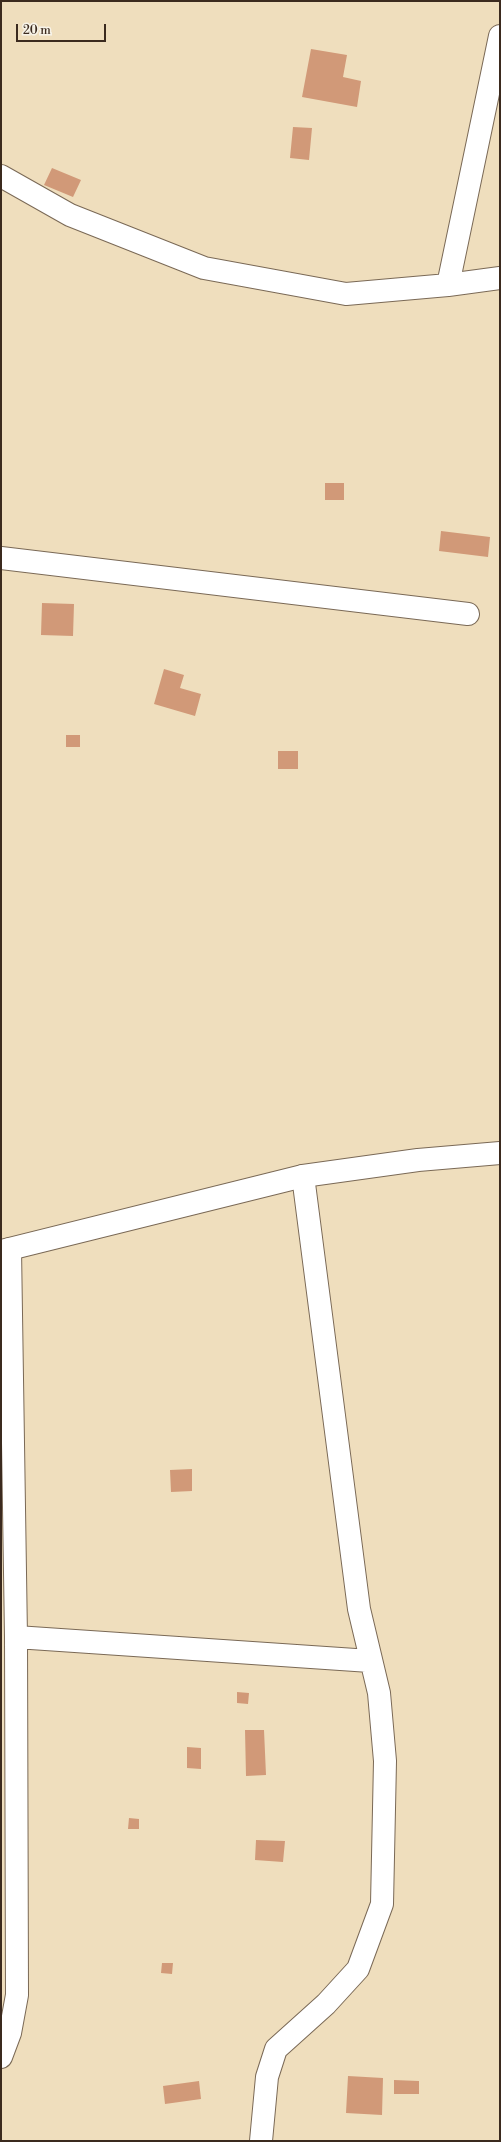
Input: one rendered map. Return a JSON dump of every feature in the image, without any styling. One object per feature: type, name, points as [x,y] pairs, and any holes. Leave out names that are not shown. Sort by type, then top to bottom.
[{"type":"street","points":[[448,285],[500,36]]},
{"type":"street","points":[[1,176],[70,214],[204,268],[346,294],[448,285],[500,278]]},
{"type":"street","points":[[1,558],[468,614]]},
{"type":"street","points":[[1,2057],[10,2033],[17,1995],[16,1637],[6,1250],[303,1176],[418,1160],[500,1153]]},
{"type":"street","points":[[262,2141],[267,2077],[276,2049],[326,2004],[358,1969],[382,1904],[385,1761],[378,1693],[359,1609],[303,1176]]},
{"type":"street","points":[[16,1637],[370,1661]]},
{"type":"building","points":[[311,49],[347,55],[343,77],[361,81],[357,107],[302,97]]},
{"type":"building","points":[[293,127],[312,128],[309,160],[290,158]]},
{"type":"building","points":[[52,168],[81,180],[73,197],[44,185]]},
{"type":"building","points":[[325,483],[344,483],[344,500],[325,500]]},
{"type":"building","points":[[441,531],[490,537],[488,557],[439,551]]},
{"type":"building","points":[[42,603],[74,604],[73,636],[41,635]]},
{"type":"building","points":[[164,669],[184,675],[180,688],[201,694],[195,716],[154,704]]},
{"type":"building","points":[[66,735],[80,735],[80,747],[66,747]]},
{"type":"building","points":[[278,751],[298,751],[298,769],[278,769]]},
{"type":"building","points":[[192,1469],[192,1491],[171,1492],[170,1470]]},
{"type":"building","points":[[237,1692],[249,1693],[248,1704],[237,1703]]},
{"type":"building","points":[[245,1730],[264,1730],[266,1775],[246,1776]]},
{"type":"building","points":[[187,1747],[201,1748],[201,1769],[187,1768]]},
{"type":"building","points":[[129,1818],[139,1819],[139,1829],[128,1829]]},
{"type":"building","points":[[256,1840],[285,1841],[283,1862],[255,1860]]},
{"type":"building","points":[[162,1963],[173,1963],[172,1974],[161,1973]]},
{"type":"building","points":[[348,2076],[383,2078],[382,2115],[346,2113]]},
{"type":"building","points":[[394,2080],[419,2081],[419,2094],[394,2094]]},
{"type":"building","points":[[199,2081],[201,2099],[165,2104],[163,2086]]}]
